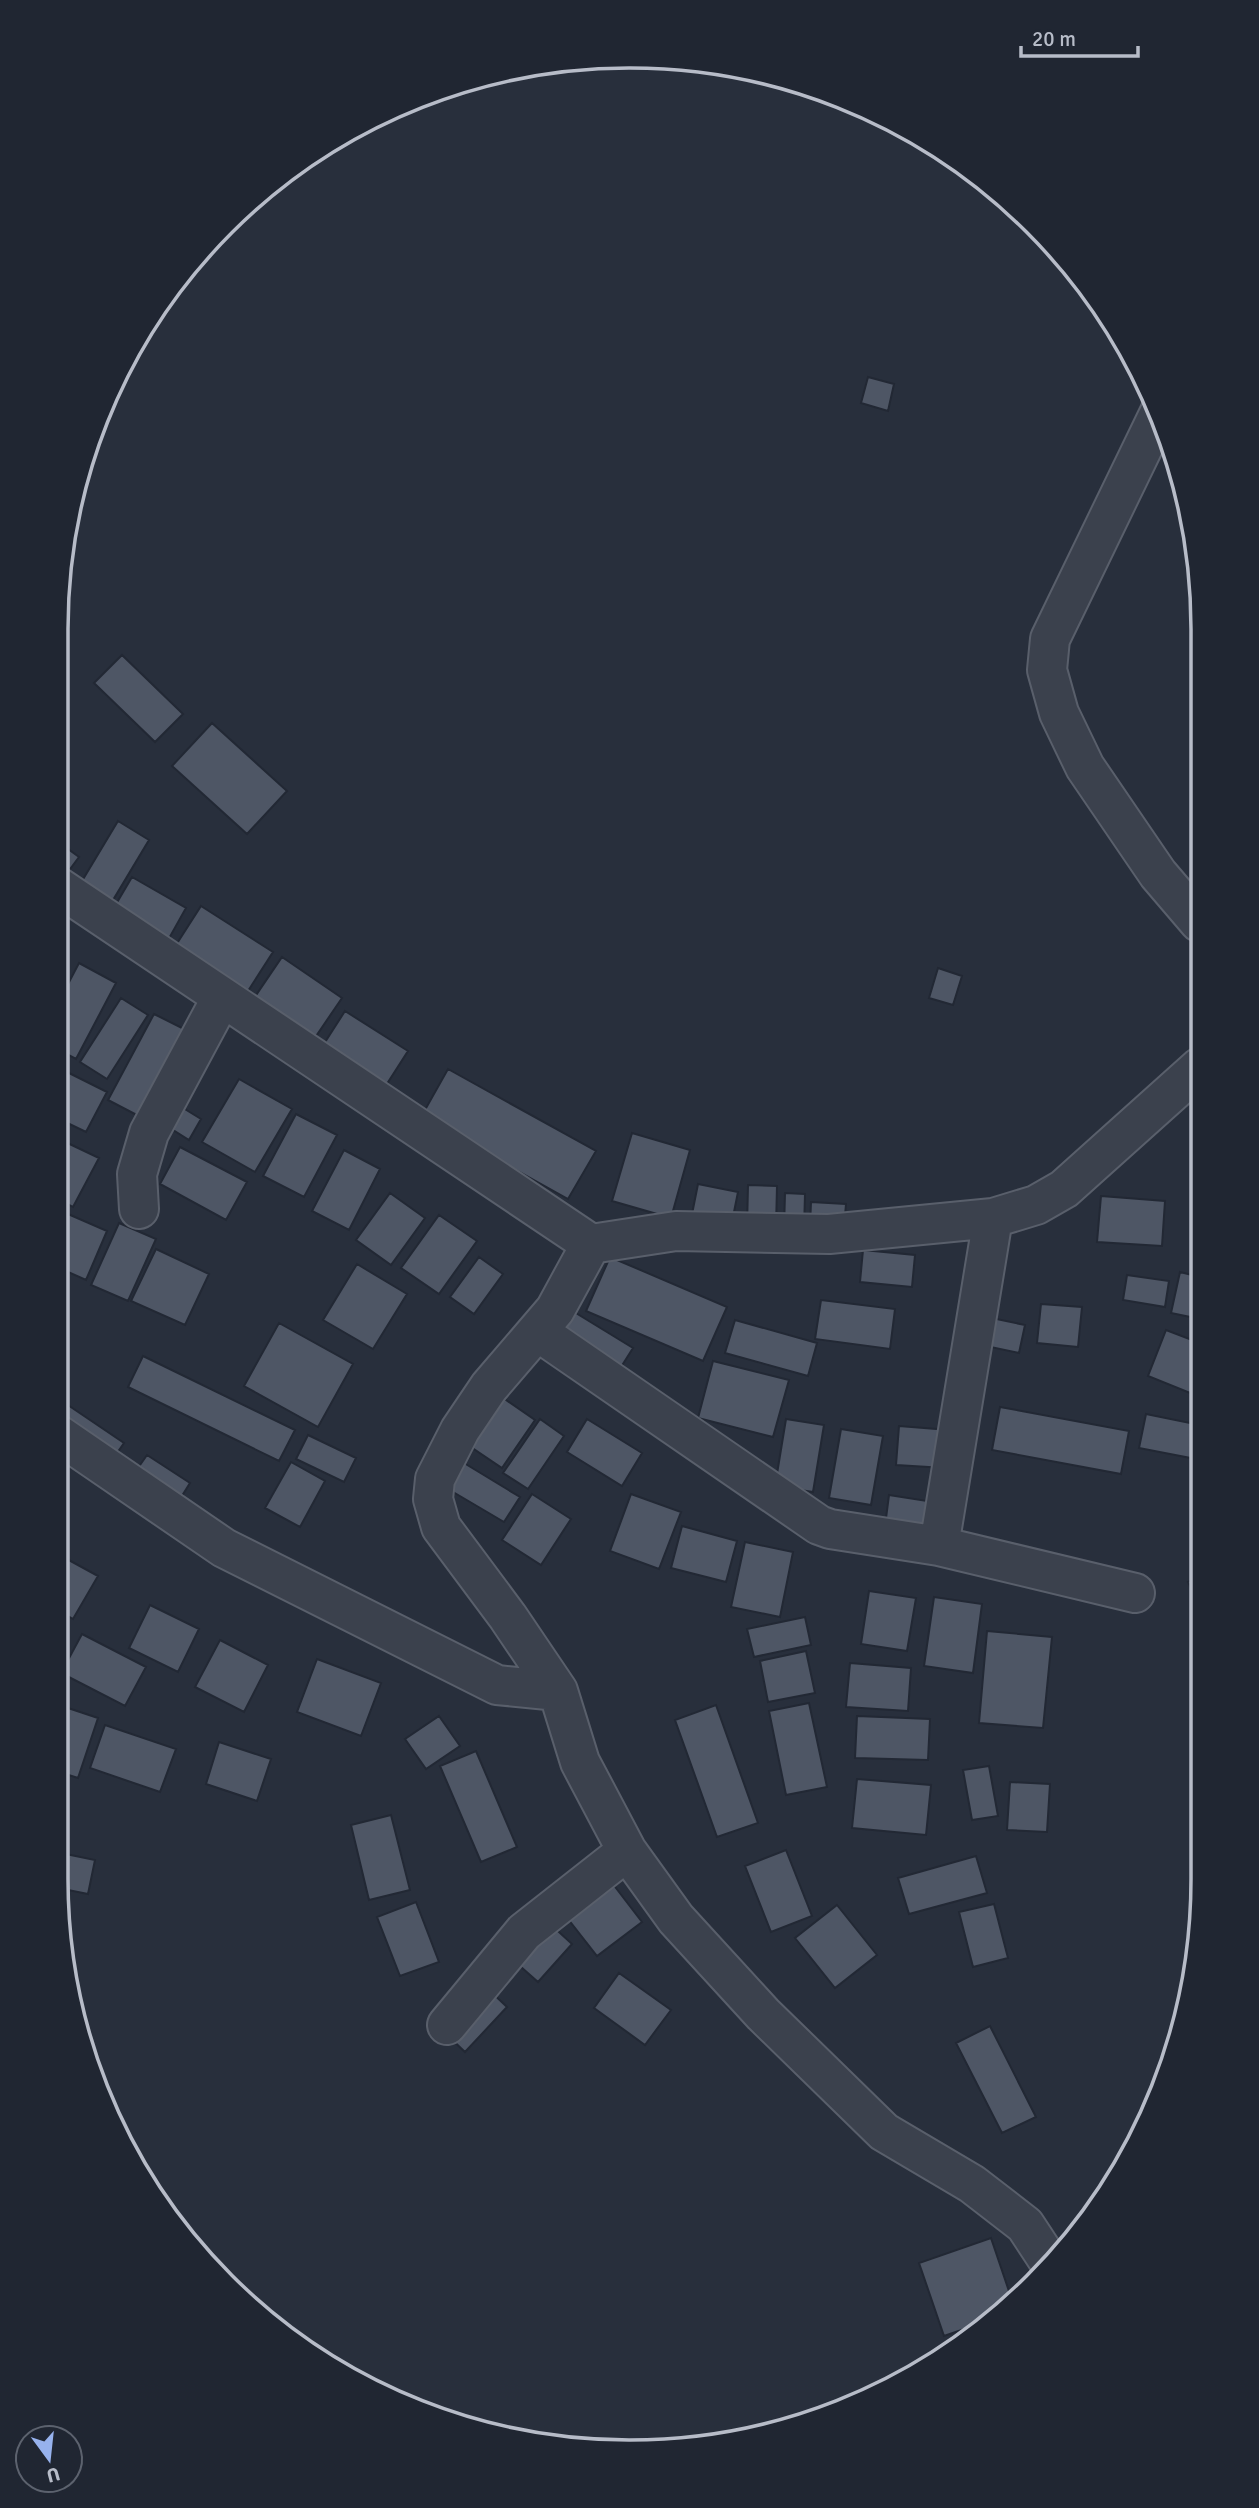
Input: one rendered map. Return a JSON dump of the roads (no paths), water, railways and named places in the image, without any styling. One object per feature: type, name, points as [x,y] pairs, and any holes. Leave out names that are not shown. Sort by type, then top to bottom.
[{"type":"street","points":[[1153,427],[1050,639],[1047,670],[1059,713],[1085,767],[1158,874],[1191,913]]},
{"type":"street","points":[[68,893],[591,1244],[676,1231],[829,1234],[993,1219],[1036,1205],[1064,1189],[1191,1074]]},
{"type":"street","points":[[139,1209],[137,1174],[149,1133],[222,997]]},
{"type":"street","points":[[939,1546],[993,1219]]},
{"type":"street","points":[[591,1244],[555,1310],[489,1387],[460,1430],[435,1479],[433,1499],[440,1527],[508,1617],[558,1691],[580,1762],[627,1851],[676,1919],[763,2014],[884,2132],[972,2184],[1025,2225],[1045,2255]]},
{"type":"street","points":[[537,1331],[819,1525],[939,1546],[1135,1594]]},
{"type":"street","points":[[68,1441],[224,1548],[497,1685],[558,1691]]},
{"type":"street","points":[[447,2025],[524,1932],[627,1851]]}]
